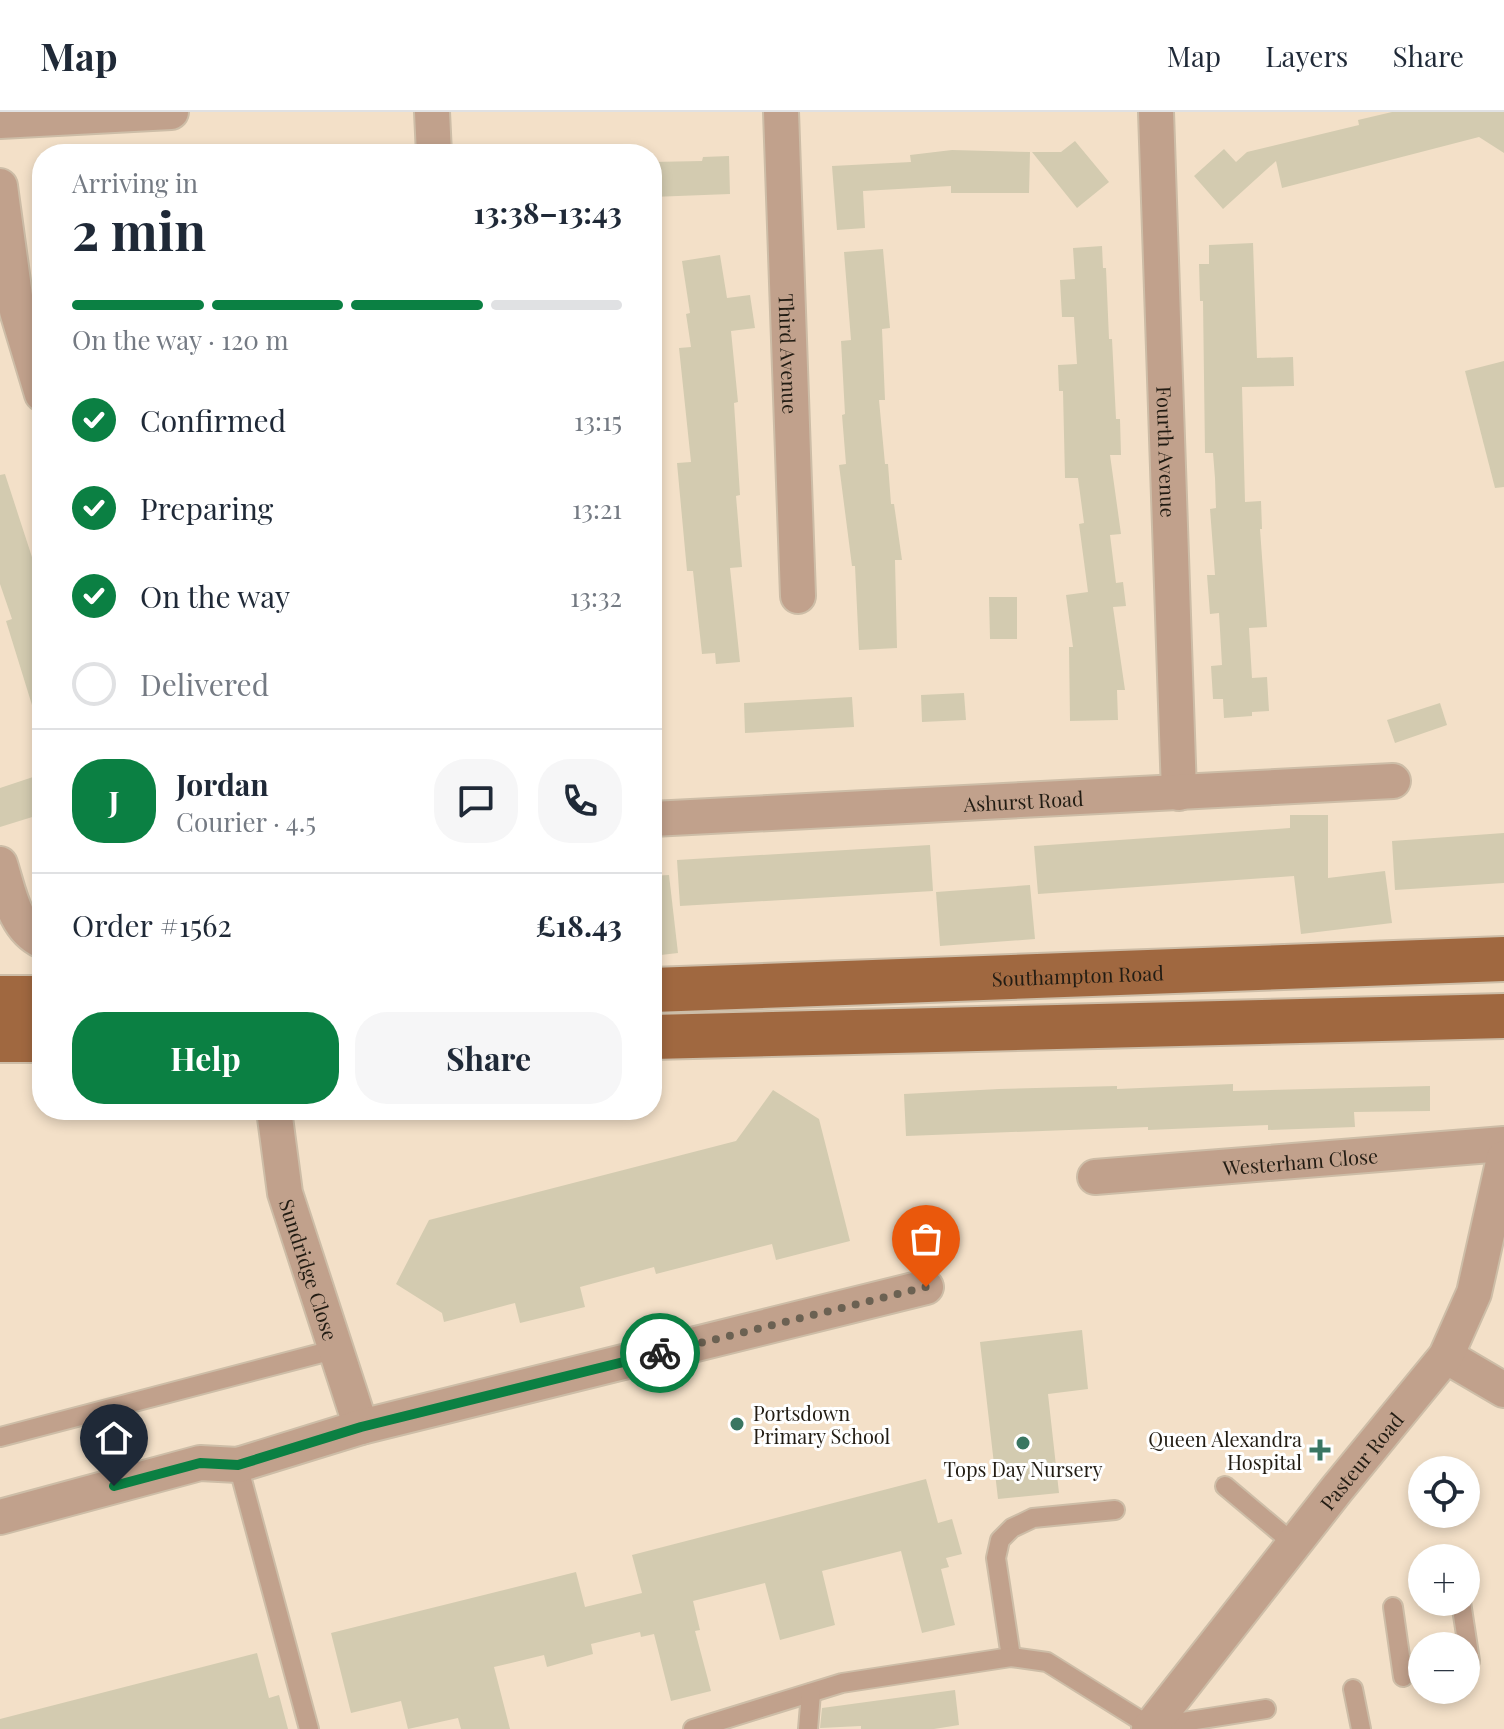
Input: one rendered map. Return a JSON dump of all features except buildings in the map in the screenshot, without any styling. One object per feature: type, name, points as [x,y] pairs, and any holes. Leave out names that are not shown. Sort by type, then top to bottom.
[{"type":"main road","name":"Southampton Road","points":[[662,990],[1504,959]]},
{"type":"main road","points":[[0,998],[32,998]]},
{"type":"main road","points":[[662,1037],[1504,1016]]},
{"type":"main road","points":[[0,1040],[32,1040]]},
{"type":"street","points":[[0,121],[171,112]]},
{"type":"street","points":[[432,112],[434,144]]},
{"type":"street","name":"Third Avenue","points":[[781,112],[798,596]]},
{"type":"street","name":"Fourth Avenue","points":[[1156,112],[1179,793]]},
{"type":"street","points":[[0,186],[17,311],[32,361]]},
{"type":"street","name":"Ashurst Road","points":[[662,819],[1393,781]]},
{"type":"street","points":[[0,864],[15,912],[27,934],[32,936]]},
{"type":"street","name":"Sundridge Close","points":[[275,1120],[285,1193],[361,1427]]},
{"type":"street","name":"Westerham Close","points":[[1095,1177],[1504,1144]]},
{"type":"street","name":"Pasteur Road","points":[[1150,1728],[1446,1356],[1474,1293],[1504,1158]]},
{"type":"street","points":[[0,1517],[200,1463],[238,1465],[361,1427],[926,1287]]},
{"type":"street","points":[[1446,1356],[1504,1390]]},
{"type":"lane","points":[[0,1437],[337,1349]]},
{"type":"lane","points":[[238,1465],[309,1729]]},
{"type":"lane","points":[[1225,1486],[1294,1544]]},
{"type":"lane","points":[[1011,1657],[996,1558],[1000,1540],[1012,1528],[1033,1518],[1115,1510]]},
{"type":"lane","points":[[1393,1607],[1403,1677]]},
{"type":"lane","points":[[701,1728],[842,1683],[1011,1657],[1047,1662],[1150,1728],[1266,1709]]},
{"type":"lane","points":[[1353,1689],[1361,1729]]},
{"type":"lane","points":[[808,1729],[811,1693]]},
{"type":"way so far","points":[[660,1353],[926,1287]]},
{"type":"place","name":"Portsdown Primary School","points":[[737,1424]]},
{"type":"place","name":"Tops Day Nursery","points":[[1023,1443]]},
{"type":"place","name":"Queen Alexandra Hospital","points":[[1320,1450]]},
{"type":"route","points":[[114,1486],[200,1463],[238,1465],[361,1427],[660,1353]]}]
